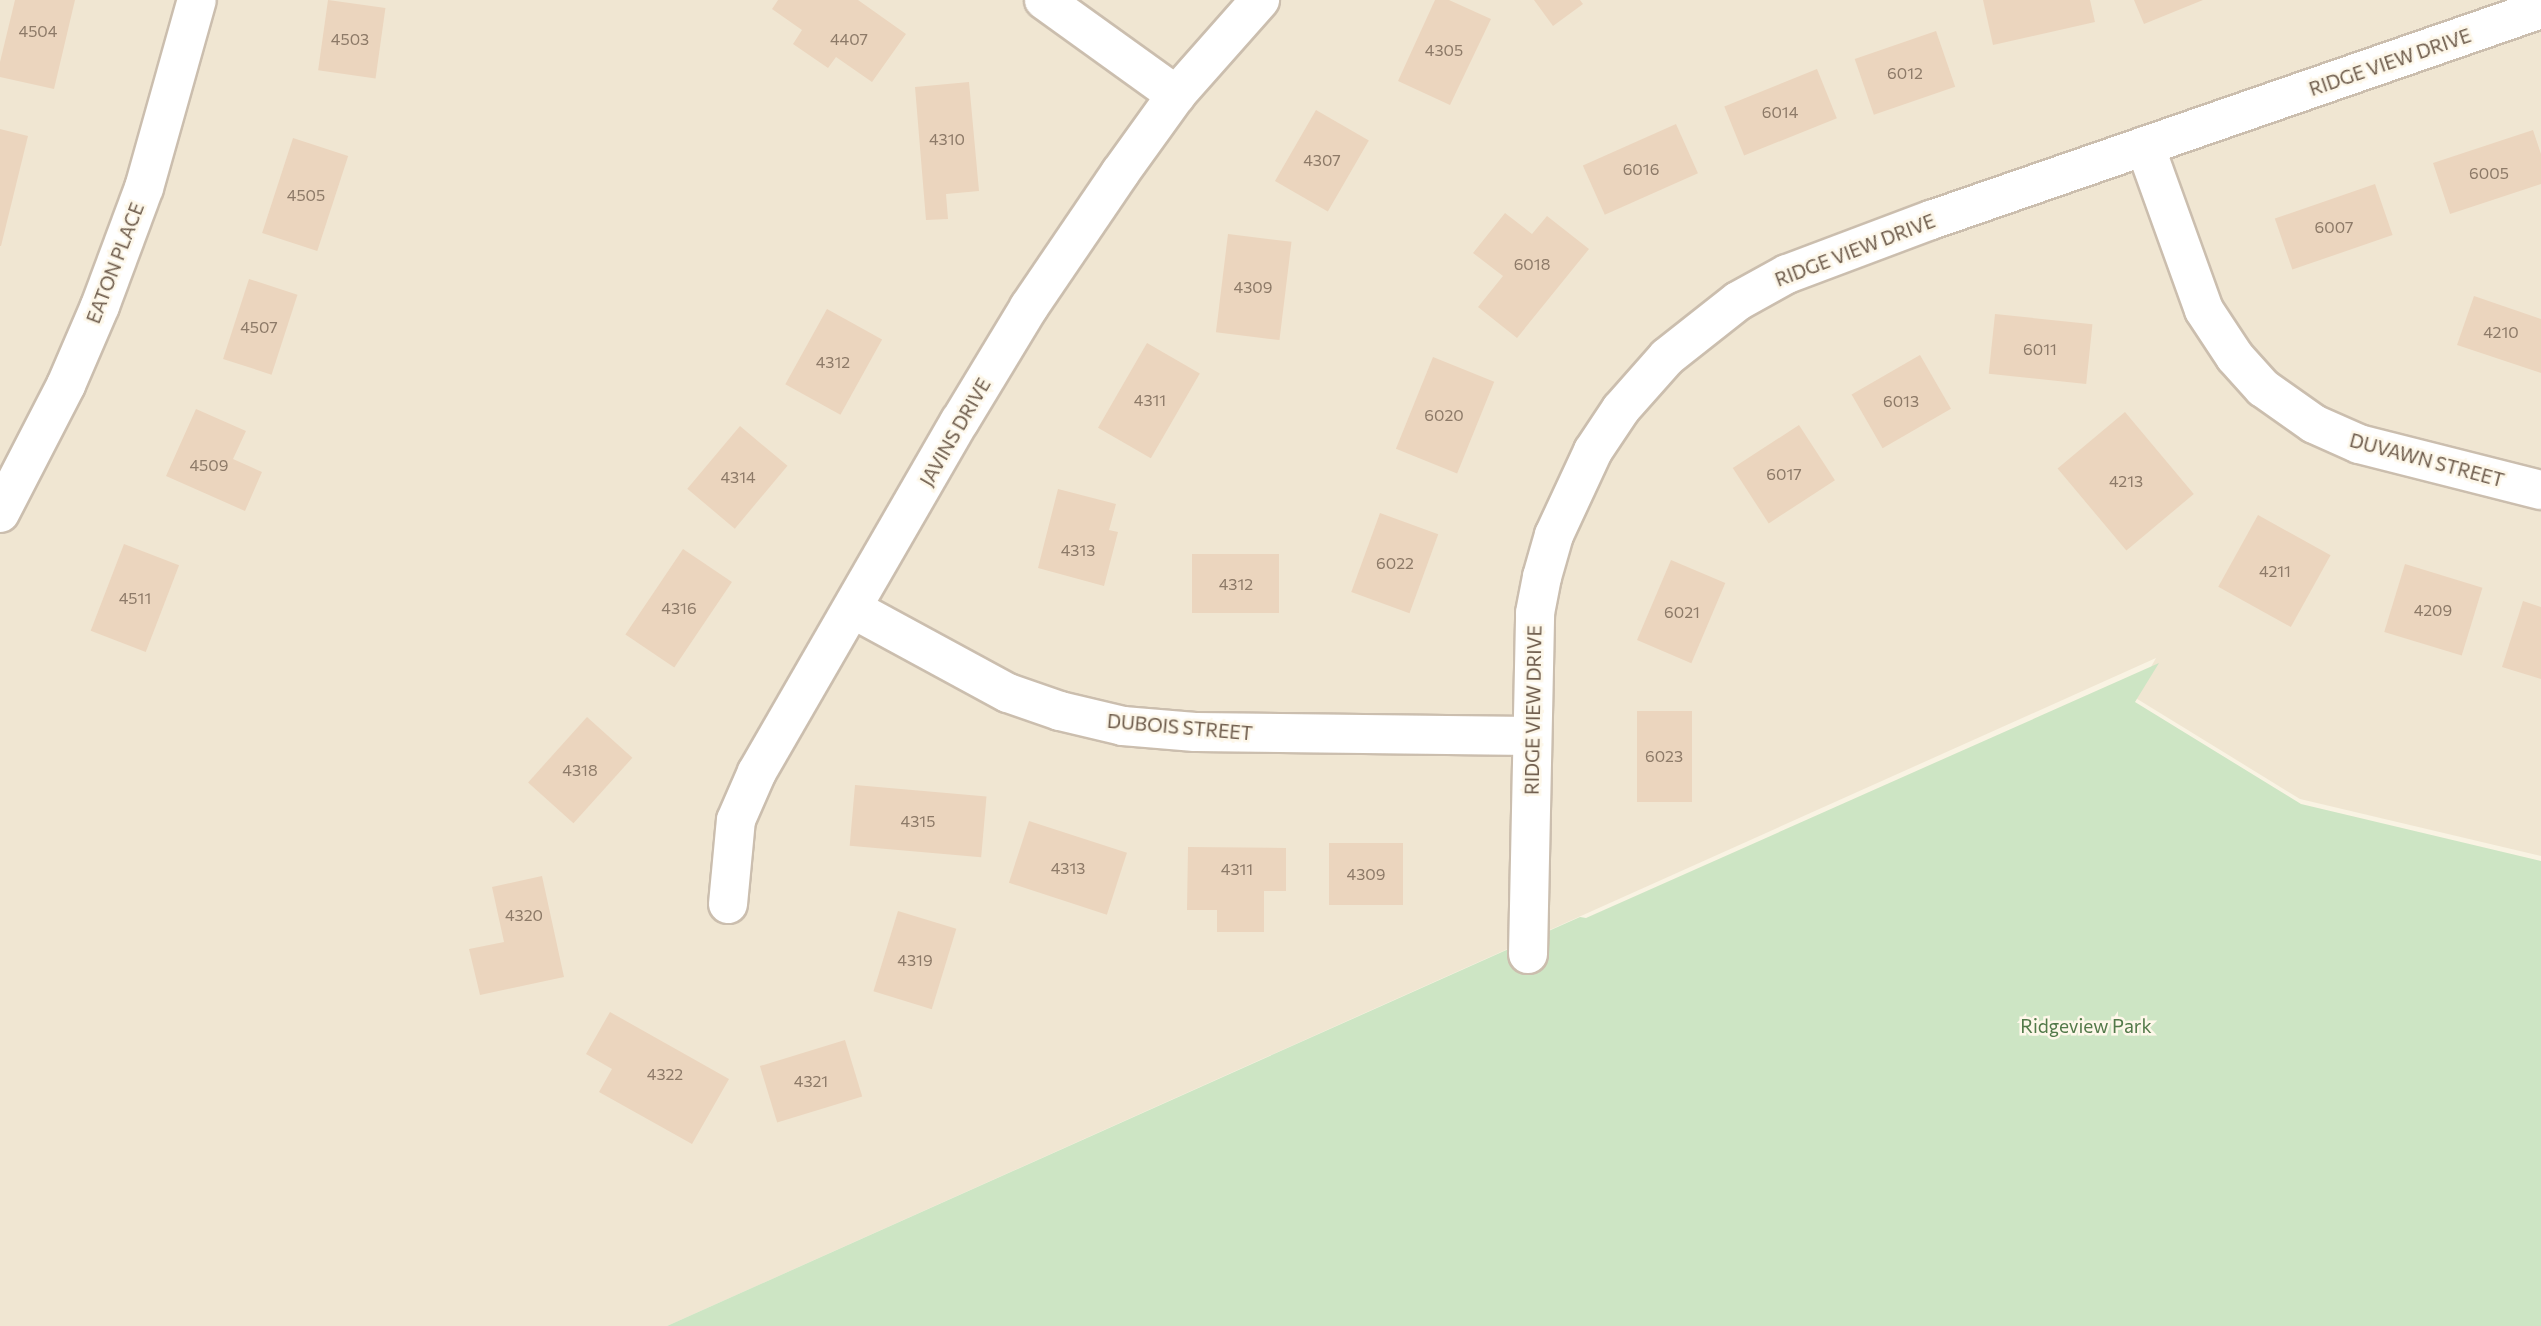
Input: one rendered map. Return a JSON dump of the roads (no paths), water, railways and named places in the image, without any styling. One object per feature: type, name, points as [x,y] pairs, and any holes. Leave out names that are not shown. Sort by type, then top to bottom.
[{"type":"street","name":"EATON PLACE","points":[[0,513],[66,385],[100,306],[144,188],[197,0]]},
{"type":"street","points":[[1044,0],[1176,95]]},
{"type":"street","name":"JAVINS DRIVE","points":[[728,904],[736,820],[757,772],[960,421],[1029,307],[1176,95],[1260,0]]},
{"type":"street","name":"RIDGE VIEW DRIVE","points":[[1528,954],[1535,613],[1554,535],[1573,489],[1593,451],[1621,409],[1667,357],[1738,301],[1787,274],[2541,9]]},
{"type":"street","name":"DUVAWN STREET","points":[[2146,146],[2204,310],[2235,357],[2263,388],[2314,424],[2359,444],[2541,490]]},
{"type":"street","name":"DUBOIS STREET","points":[[853,610],[1007,693],[1060,711],[1122,726],[1208,732],[1532,736]]},
{"type":"park label","name":"Ridgeview Park","points":[[2086,1026]]}]
